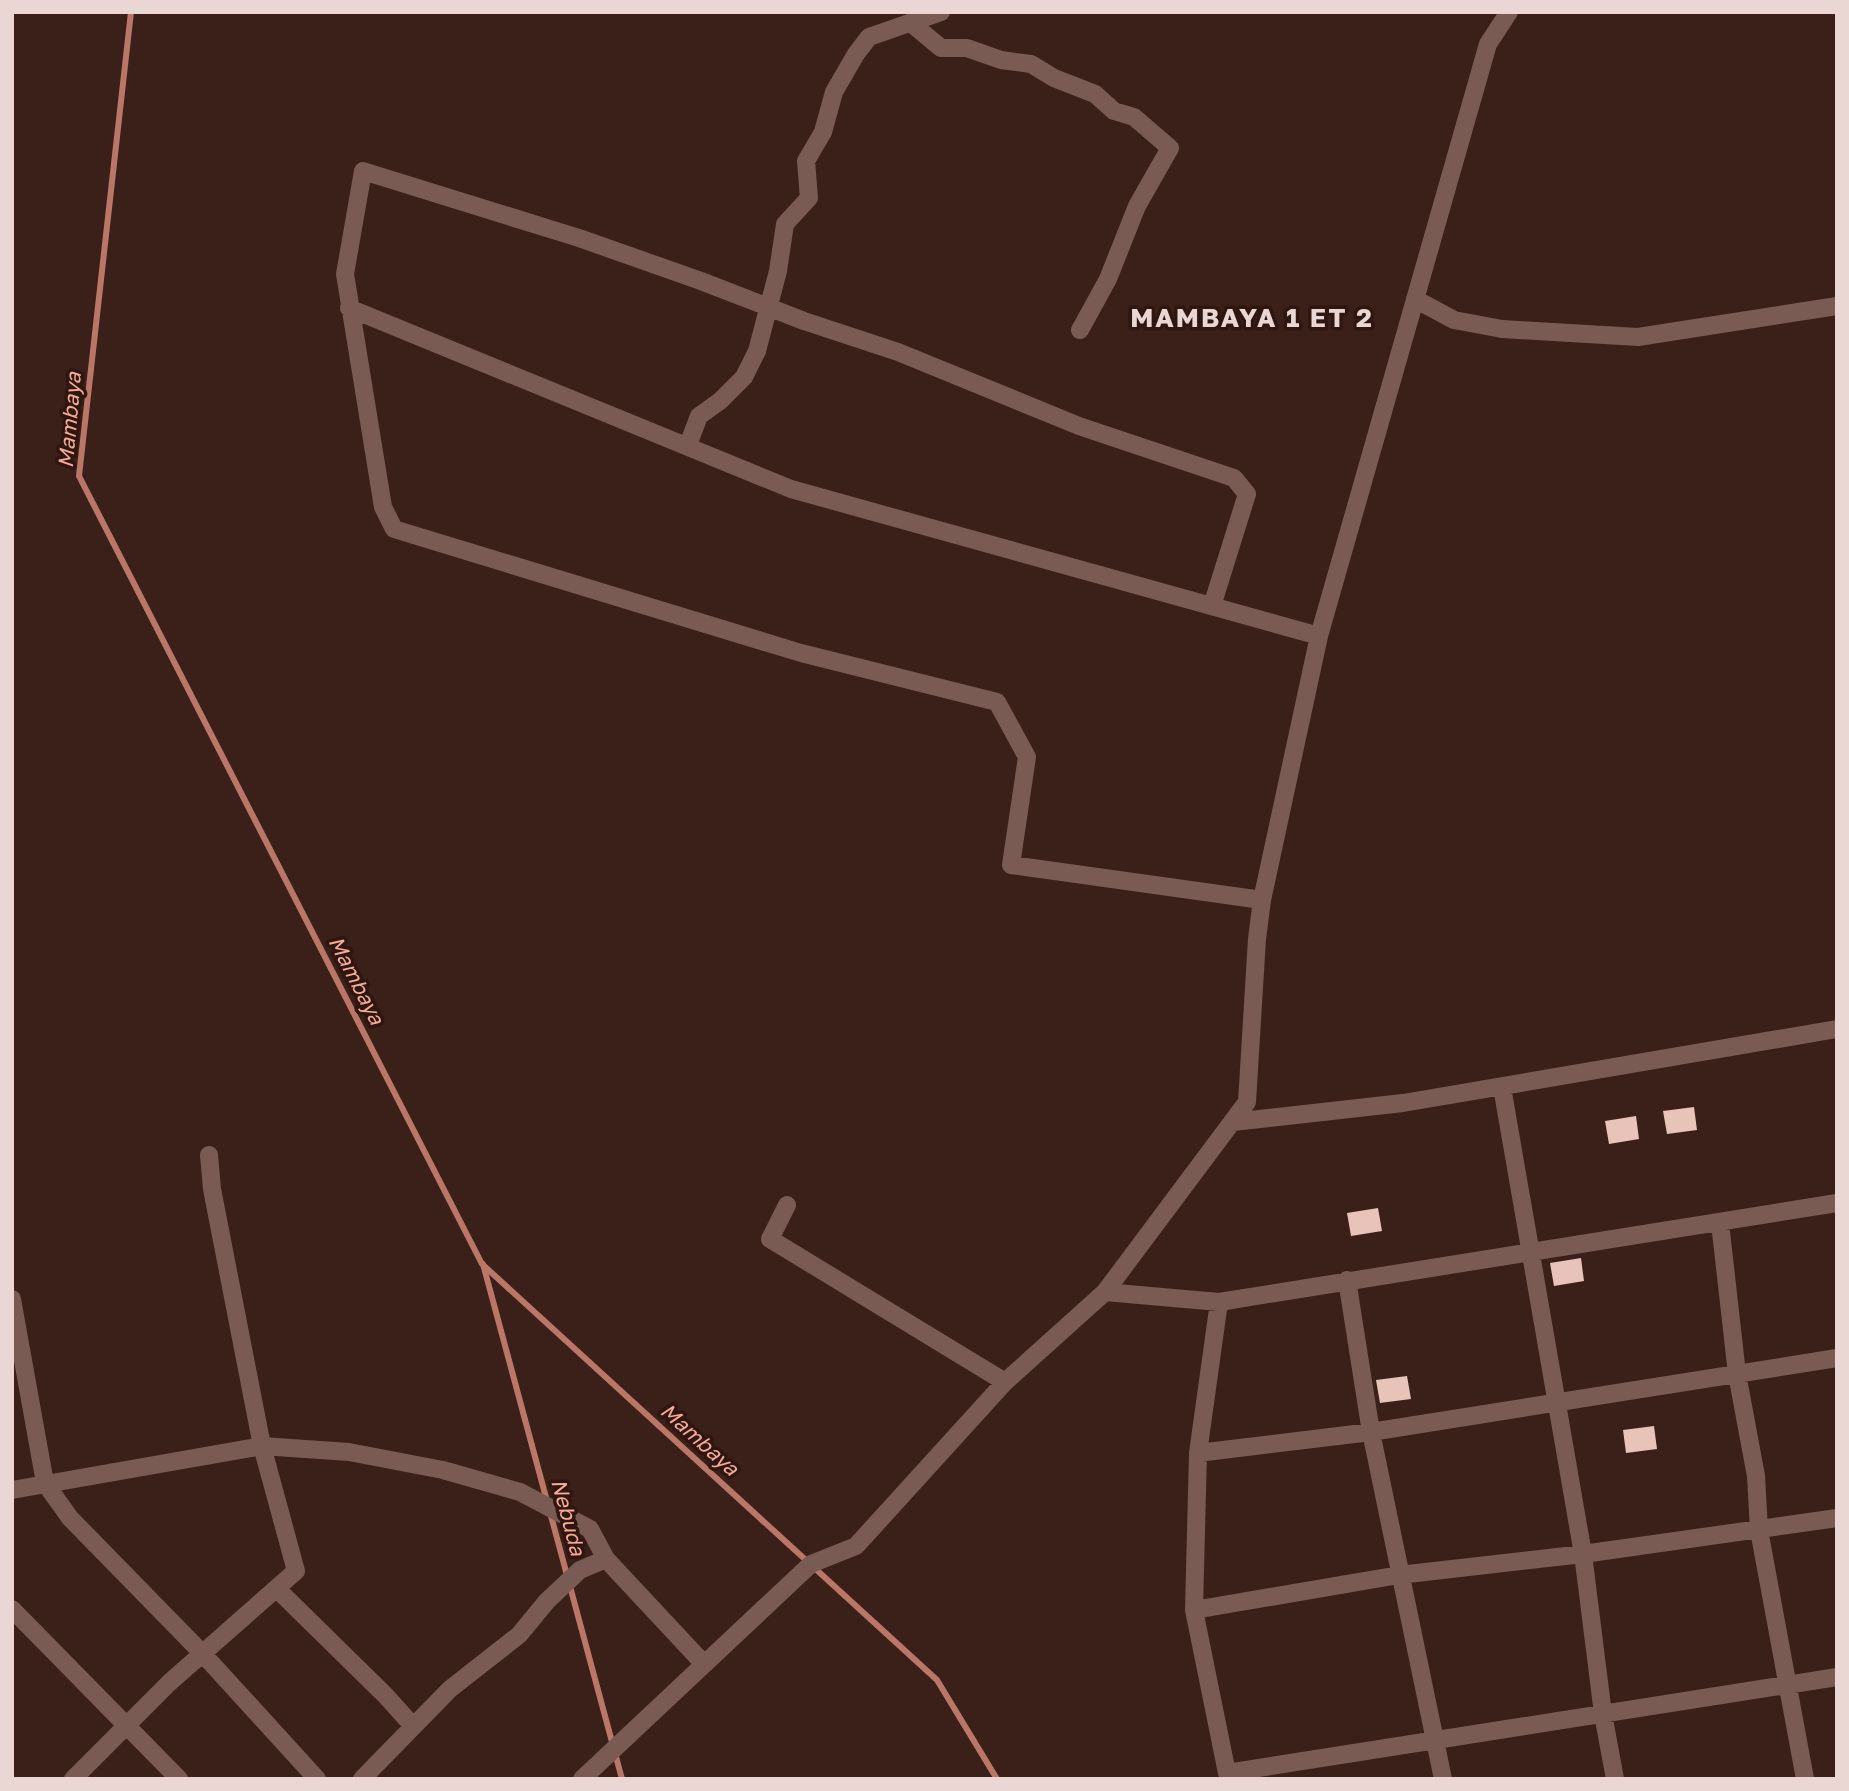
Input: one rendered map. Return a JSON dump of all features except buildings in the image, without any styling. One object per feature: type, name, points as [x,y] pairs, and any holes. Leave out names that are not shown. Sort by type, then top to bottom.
[{"type":"street","points":[[688,445],[699,416],[720,401],[744,377],[757,351],[769,307],[785,224],[809,198],[806,161],[824,132],[834,92],[869,37],[941,12]]},
{"type":"street","points":[[582,1779],[811,1564],[856,1546],[1005,1382],[1105,1292],[1247,1102],[1262,900],[1319,636],[1488,44],[1509,12]]},
{"type":"street","points":[[911,23],[942,48],[967,48],[1002,60],[1031,64],[1054,78],[1095,94],[1114,111],[1134,117],[1170,148],[1137,206],[1108,279],[1080,330]]},
{"type":"street","points":[[1212,606],[1247,494],[1234,478],[1079,426],[898,352],[579,238],[363,171],[345,274],[383,507],[394,529],[802,653],[997,702],[1027,757],[1012,865],[1262,900]]},
{"type":"street","points":[[1415,299],[1454,320],[1502,329],[1638,337],[1837,306]]},
{"type":"street","points":[[349,308],[791,489],[1319,636]]},
{"type":"street","points":[[1233,1122],[1404,1103],[1837,1029]]},
{"type":"street","points":[[1502,1087],[1583,1554],[1603,1714],[1615,1779]]},
{"type":"street","points":[[73,1779],[203,1654],[296,1571],[262,1446],[212,1189],[209,1155]]},
{"type":"street","points":[[1105,1292],[1219,1302],[1837,1203]]},
{"type":"street","points":[[787,1205],[770,1239],[1005,1382]]},
{"type":"street","points":[[1720,1223],[1737,1374],[1756,1476],[1759,1530],[1805,1779]]},
{"type":"street","points":[[1347,1280],[1371,1432],[1443,1779]]},
{"type":"street","points":[[12,1299],[45,1483],[70,1518],[203,1654],[317,1779]]},
{"type":"street","points":[[1219,1302],[1198,1453],[1194,1610],[1227,1773],[1837,1677]]},
{"type":"street","points":[[1198,1453],[1371,1432],[1837,1358]]},
{"type":"street","points":[[12,1490],[262,1446],[349,1452],[443,1470],[520,1492],[590,1529],[606,1559],[705,1664]]},
{"type":"street","points":[[1194,1610],[1399,1575],[1583,1554],[1837,1518]]},
{"type":"street","points":[[362,1779],[450,1689],[519,1635],[547,1601],[580,1570],[606,1559]]},
{"type":"street","points":[[276,1590],[386,1696],[412,1726]]},
{"type":"street","points":[[12,1609],[128,1724],[179,1779]]},
{"type":"waterway","name":"Mambaya","points":[[131,12],[79,476],[482,1264],[937,1680],[997,1779]]},
{"type":"waterway","name":"Nebuda","points":[[483,1264],[622,1779]]},
{"type":"district","name":"MAMBAYA 1 ET 2","points":[[1252,317]]}]
